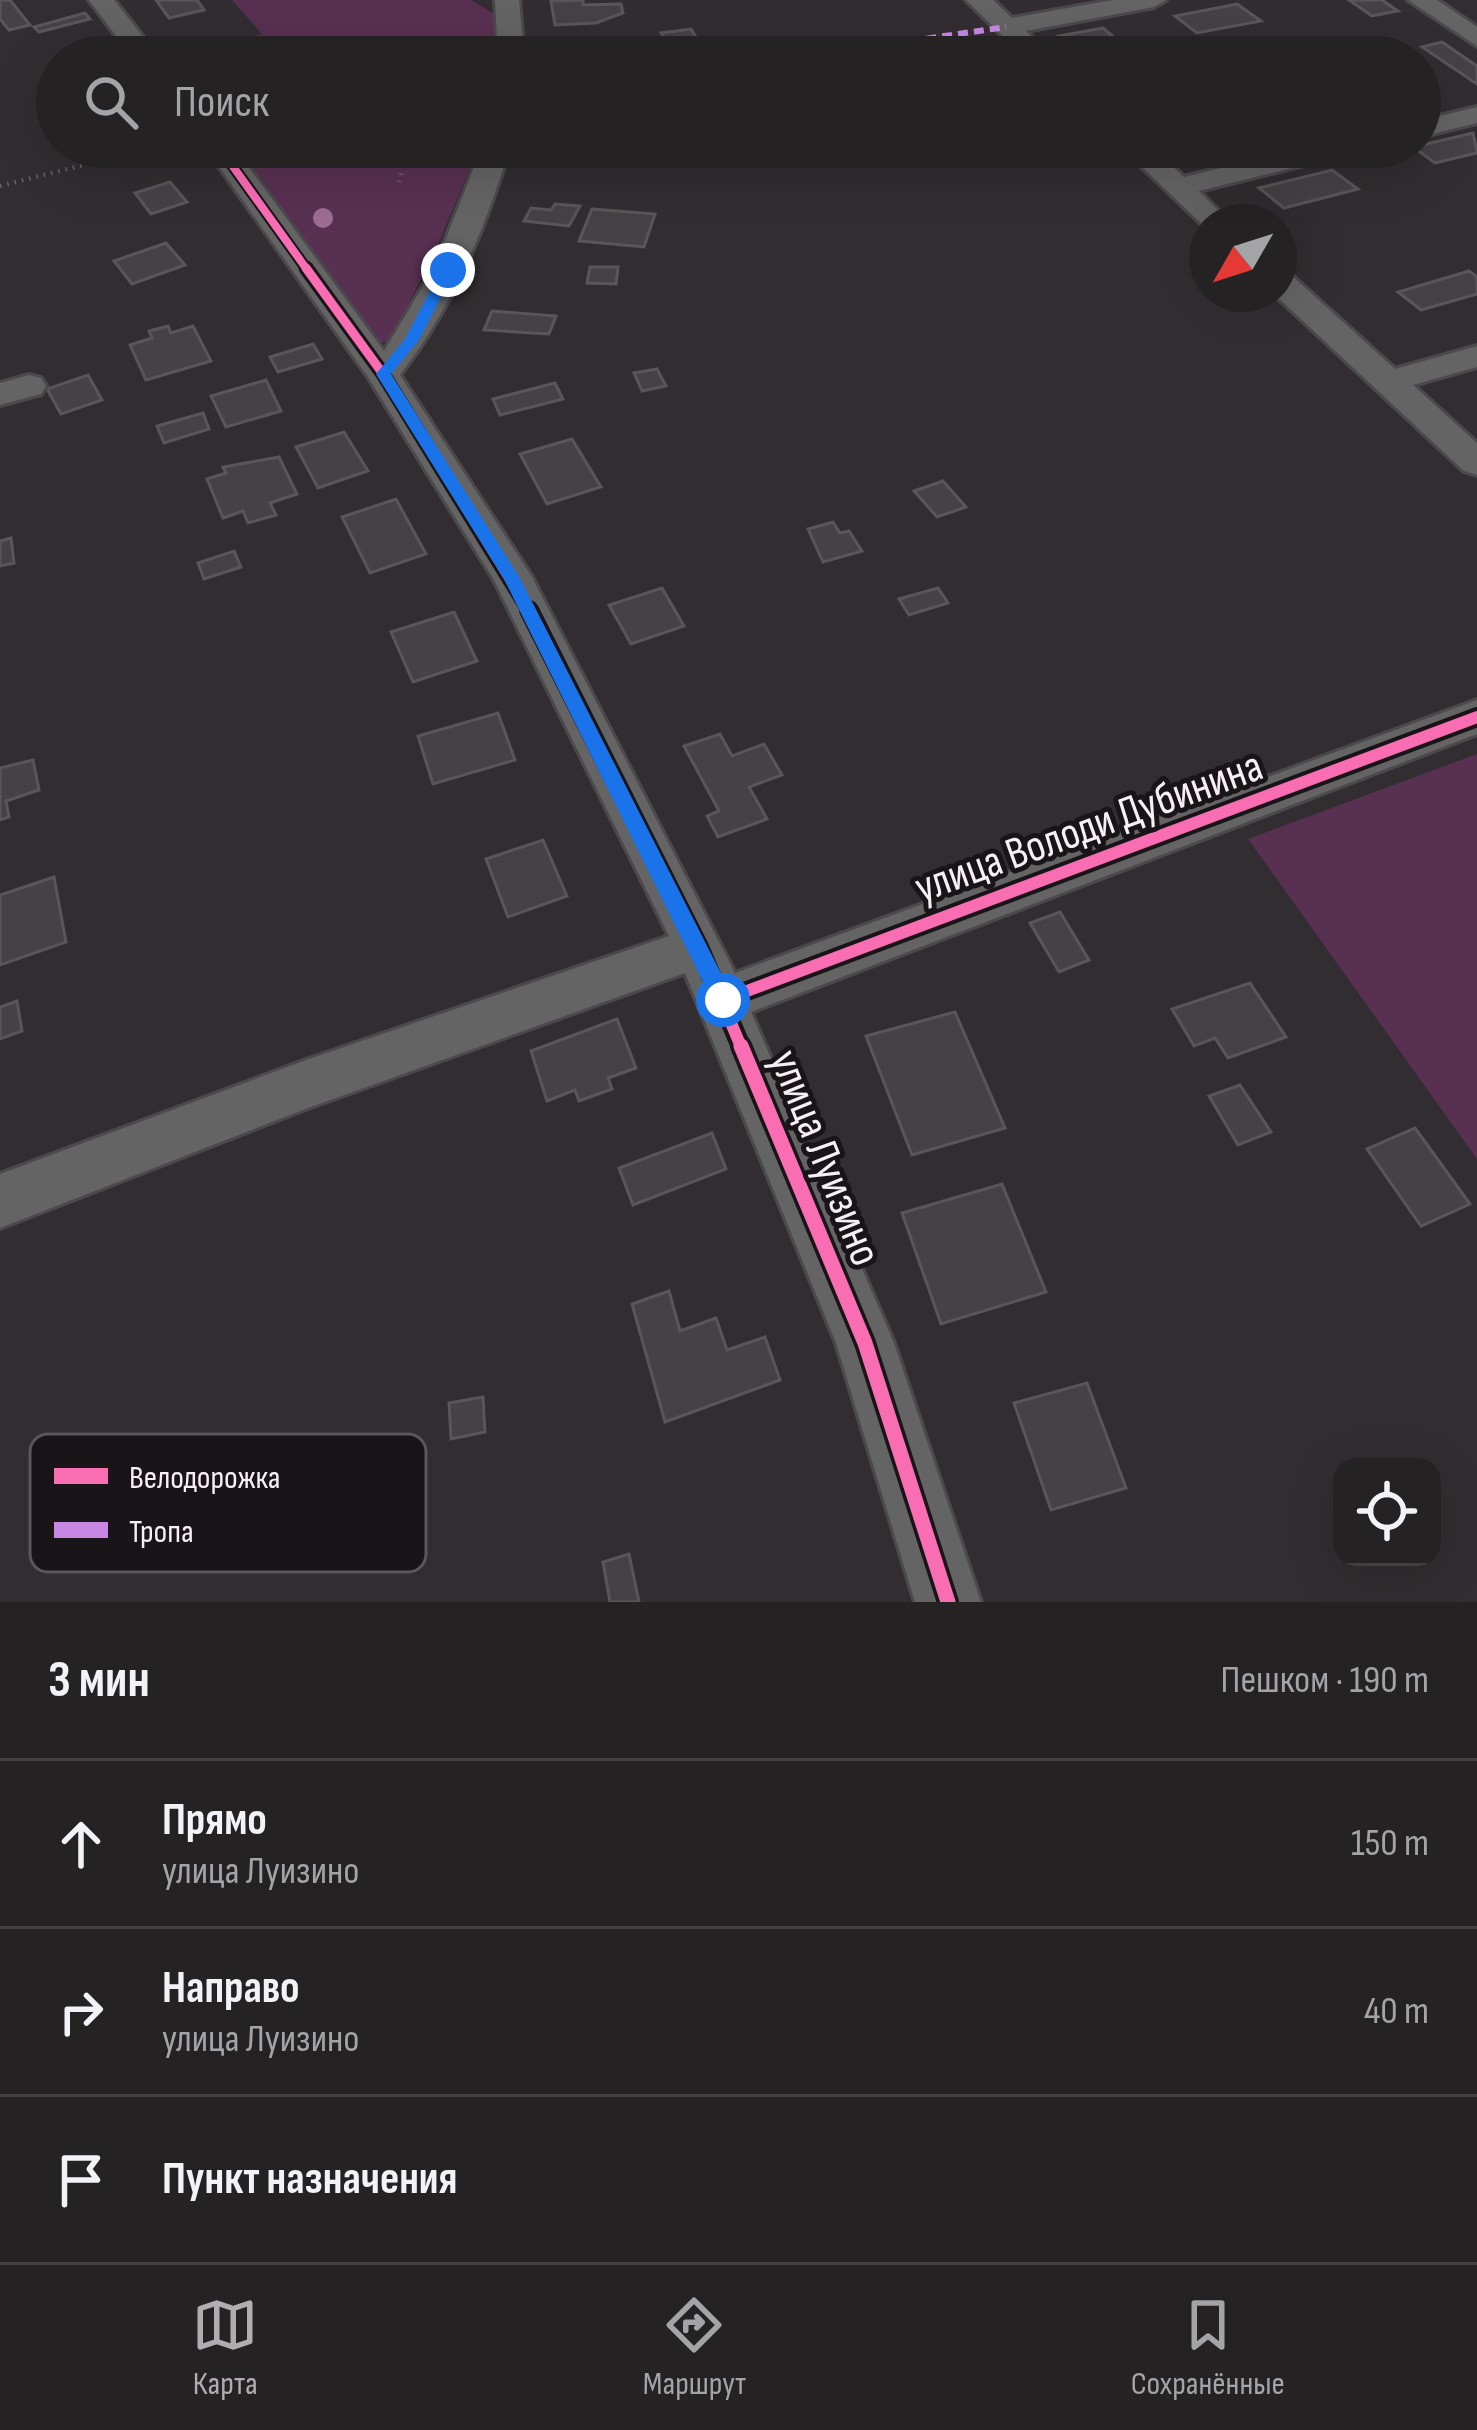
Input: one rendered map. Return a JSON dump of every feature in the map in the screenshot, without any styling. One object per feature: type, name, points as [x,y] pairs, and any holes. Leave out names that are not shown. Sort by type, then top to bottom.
[{"type":"street","points":[[100,0],[129,36]]},
{"type":"street","points":[[507,0],[510,36]]},
{"type":"street","points":[[978,0],[1017,36]]},
{"type":"street","points":[[1006,26],[1154,0]]},
{"type":"street","points":[[1420,0],[1477,38]]},
{"type":"street","points":[[1441,124],[1477,115]]},
{"type":"street","name":"улица Луизино","points":[[234,168],[383,374],[512,578],[699,947],[865,1343],[948,1602]]},
{"type":"street","points":[[383,374],[412,340],[448,270],[488,168]]},
{"type":"street","points":[[1157,168],[1195,204]]},
{"type":"street","points":[[1177,187],[1256,168]]},
{"type":"street","points":[[1297,298],[1477,464]]},
{"type":"street","points":[[1387,382],[1477,356]]},
{"type":"street","name":"улица Володи Дубинина","points":[[723,1000],[1477,717]]},
{"type":"street","points":[[0,1201],[306,1084],[699,947]]},
{"type":"path","points":[[0,186],[72,168]]},
{"type":"path","points":[[399,182],[403,168]]},
{"type":"shaded area","points":[[232,0],[471,0],[498,16],[499,36],[254,36],[262,34]]},
{"type":"shaded area","points":[[243,168],[470,168],[390,341],[378,343]]},
{"type":"shaded area","points":[[1477,754],[1477,1159],[1248,839]]},
{"type":"building","points":[[0,0],[10,0],[30,25],[9,30],[0,19]]},
{"type":"building","points":[[156,0],[197,0],[204,10],[169,18]]},
{"type":"building","points":[[583,0],[583,5],[621,4],[623,13],[596,23],[555,25],[551,1]]},
{"type":"building","points":[[1349,0],[1382,0],[1398,11],[1372,16]]},
{"type":"building","points":[[1237,4],[1261,21],[1197,33],[1175,16]]},
{"type":"building","points":[[85,13],[90,19],[39,32],[34,27]]},
{"type":"building","points":[[1103,28],[1112,36],[1059,36]]},
{"type":"building","points":[[691,29],[695,36],[663,36]]},
{"type":"building","points":[[1441,42],[1477,66],[1477,84],[1441,60]]},
{"type":"building","points":[[1473,133],[1477,153],[1441,162],[1441,140]]},
{"type":"building","points":[[1332,170],[1358,189],[1297,205],[1279,204],[1259,188]]},
{"type":"building","points":[[170,182],[187,202],[151,214],[135,193]]},
{"type":"building","points":[[555,204],[580,206],[569,226],[524,221],[531,208],[551,210]]},
{"type":"building","points":[[592,209],[655,214],[644,247],[579,241]]},
{"type":"building","points":[[166,243],[185,265],[132,284],[114,261]]},
{"type":"building","points":[[590,267],[618,267],[616,284],[587,283]]},
{"type":"building","points":[[1469,271],[1477,277],[1477,294],[1421,310],[1398,292]]},
{"type":"building","points":[[492,311],[556,316],[549,334],[484,330]]},
{"type":"building","points":[[168,326],[171,333],[193,326],[211,361],[146,380],[130,345],[152,338],[149,331]]},
{"type":"building","points":[[313,344],[322,359],[278,372],[270,357]]},
{"type":"building","points":[[657,369],[666,386],[642,391],[634,373]]},
{"type":"building","points":[[88,375],[102,400],[61,414],[47,389]]},
{"type":"building","points":[[266,380],[281,411],[226,427],[211,396]]},
{"type":"building","points":[[555,383],[563,399],[500,415],[493,399]]},
{"type":"building","points":[[203,413],[209,429],[164,443],[157,426]]},
{"type":"building","points":[[344,432],[368,471],[318,488],[296,447]]},
{"type":"building","points":[[572,439],[601,487],[547,504],[520,454]]},
{"type":"building","points":[[279,457],[297,494],[270,503],[276,515],[248,523],[243,511],[223,518],[207,479],[226,473],[223,467]]},
{"type":"building","points":[[943,481],[966,507],[937,517],[914,491]]},
{"type":"building","points":[[396,499],[426,554],[370,573],[342,517]]},
{"type":"building","points":[[833,522],[840,533],[849,531],[862,551],[823,562],[808,529]]},
{"type":"building","points":[[11,538],[14,563],[0,566],[0,541]]},
{"type":"building","points":[[234,551],[241,567],[204,579],[198,563]]},
{"type":"building","points":[[662,588],[684,626],[631,644],[609,605]]},
{"type":"building","points":[[938,588],[948,603],[909,615],[899,599]]},
{"type":"building","points":[[454,612],[477,661],[413,682],[391,632]]},
{"type":"building","points":[[498,713],[515,760],[433,784],[418,736]]},
{"type":"building","points":[[720,734],[732,756],[764,744],[782,775],[749,787],[767,819],[718,837],[707,816],[719,811],[684,746]]},
{"type":"building","points":[[33,760],[39,790],[6,801],[9,817],[0,820],[0,768]]},
{"type":"building","points":[[543,840],[567,896],[508,917],[486,859]]},
{"type":"building","points":[[54,877],[66,942],[0,965],[0,895]]},
{"type":"building","points":[[1060,912],[1089,960],[1059,972],[1030,923]]},
{"type":"building","points":[[1250,983],[1286,1037],[1228,1058],[1215,1038],[1194,1046],[1172,1009]]},
{"type":"building","points":[[17,1001],[22,1031],[0,1039],[0,1007]]},
{"type":"building","points":[[955,1012],[1005,1128],[912,1155],[866,1036]]},
{"type":"building","points":[[617,1019],[636,1068],[608,1078],[612,1089],[579,1101],[575,1090],[547,1101],[531,1051]]},
{"type":"building","points":[[1240,1085],[1271,1132],[1238,1145],[1209,1096]]},
{"type":"building","points":[[1415,1128],[1470,1204],[1421,1226],[1367,1149]]},
{"type":"building","points":[[712,1133],[726,1169],[633,1205],[619,1168]]},
{"type":"building","points":[[1002,1184],[1046,1292],[941,1324],[902,1213]]},
{"type":"building","points":[[669,1291],[680,1331],[716,1318],[727,1350],[765,1337],[780,1380],[665,1422],[632,1304]]},
{"type":"building","points":[[1087,1383],[1126,1488],[1051,1510],[1014,1403]]},
{"type":"building","points":[[483,1397],[485,1432],[451,1439],[449,1403]]},
{"type":"building","points":[[629,1554],[639,1602],[610,1602],[603,1562]]},
{"type":"marked path","points":[[944,36],[1006,27]]},
{"type":"cycle path","points":[[234,168],[383,374],[512,577],[699,947],[865,1343],[948,1602]]},
{"type":"cycle path","points":[[723,1000],[1477,717]]},
{"type":"route","points":[[448,270],[412,340],[383,374],[512,578],[723,1000]]}]
